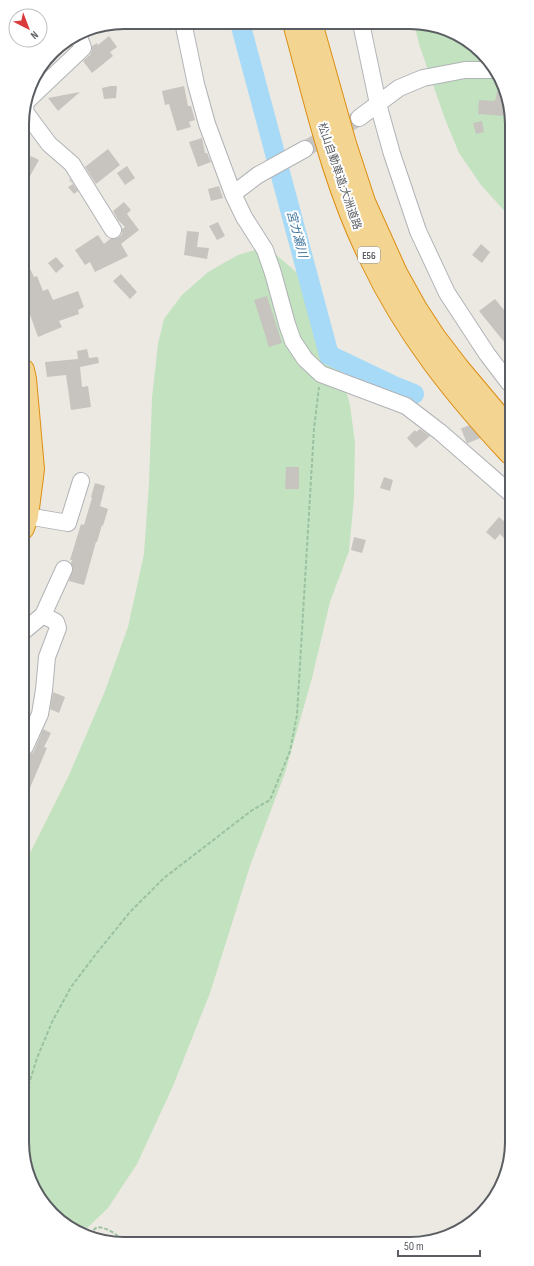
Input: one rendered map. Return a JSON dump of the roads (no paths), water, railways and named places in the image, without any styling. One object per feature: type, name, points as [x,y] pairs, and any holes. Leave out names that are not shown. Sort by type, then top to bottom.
[{"type":"highway","points":[[284,29],[325,153],[348,208]]},
{"type":"highway","name":"松山自動車道;大洲道路","points":[[296,29],[317,110],[348,208],[370,258],[402,317],[422,348],[480,421],[505,448]]},
{"type":"highway","name":"松山自動車道;大洲道路","points":[[313,29],[345,144],[364,202],[396,273],[416,309],[435,338],[505,424]]},
{"type":"highway","points":[[326,29],[341,91],[385,250]]},
{"type":"highway","points":[[29,424],[33,469],[29,496]]},
{"type":"street","points":[[184,29],[196,84],[207,124],[233,194],[244,216],[265,250],[293,341],[305,360],[320,374],[406,406],[440,432],[505,489]]},
{"type":"street","points":[[362,29],[378,104],[392,154],[418,230],[447,293],[505,379]]},
{"type":"street","points":[[34,95],[83,48],[80,40]]},
{"type":"street","points":[[359,118],[399,88],[423,78],[465,70],[488,70]]},
{"type":"street","points":[[29,117],[49,144],[72,164],[113,230]]},
{"type":"street","points":[[233,194],[258,175],[305,149]]},
{"type":"street","points":[[440,432],[464,436]]},
{"type":"street","points":[[29,522],[68,524],[81,481]]},
{"type":"street","points":[[29,627],[43,616],[64,569]]},
{"type":"street","points":[[29,738],[40,714],[47,657],[58,628],[56,622],[43,616]]},
{"type":"waterway","name":"宮ガ瀬川","points":[[242,29],[329,355],[414,394]]},
{"type":"waterway","points":[[318,366],[329,355]]},
{"type":"tunnel","points":[[305,149],[359,118]]},
{"type":"tunnel","points":[[464,436],[496,423]]}]
